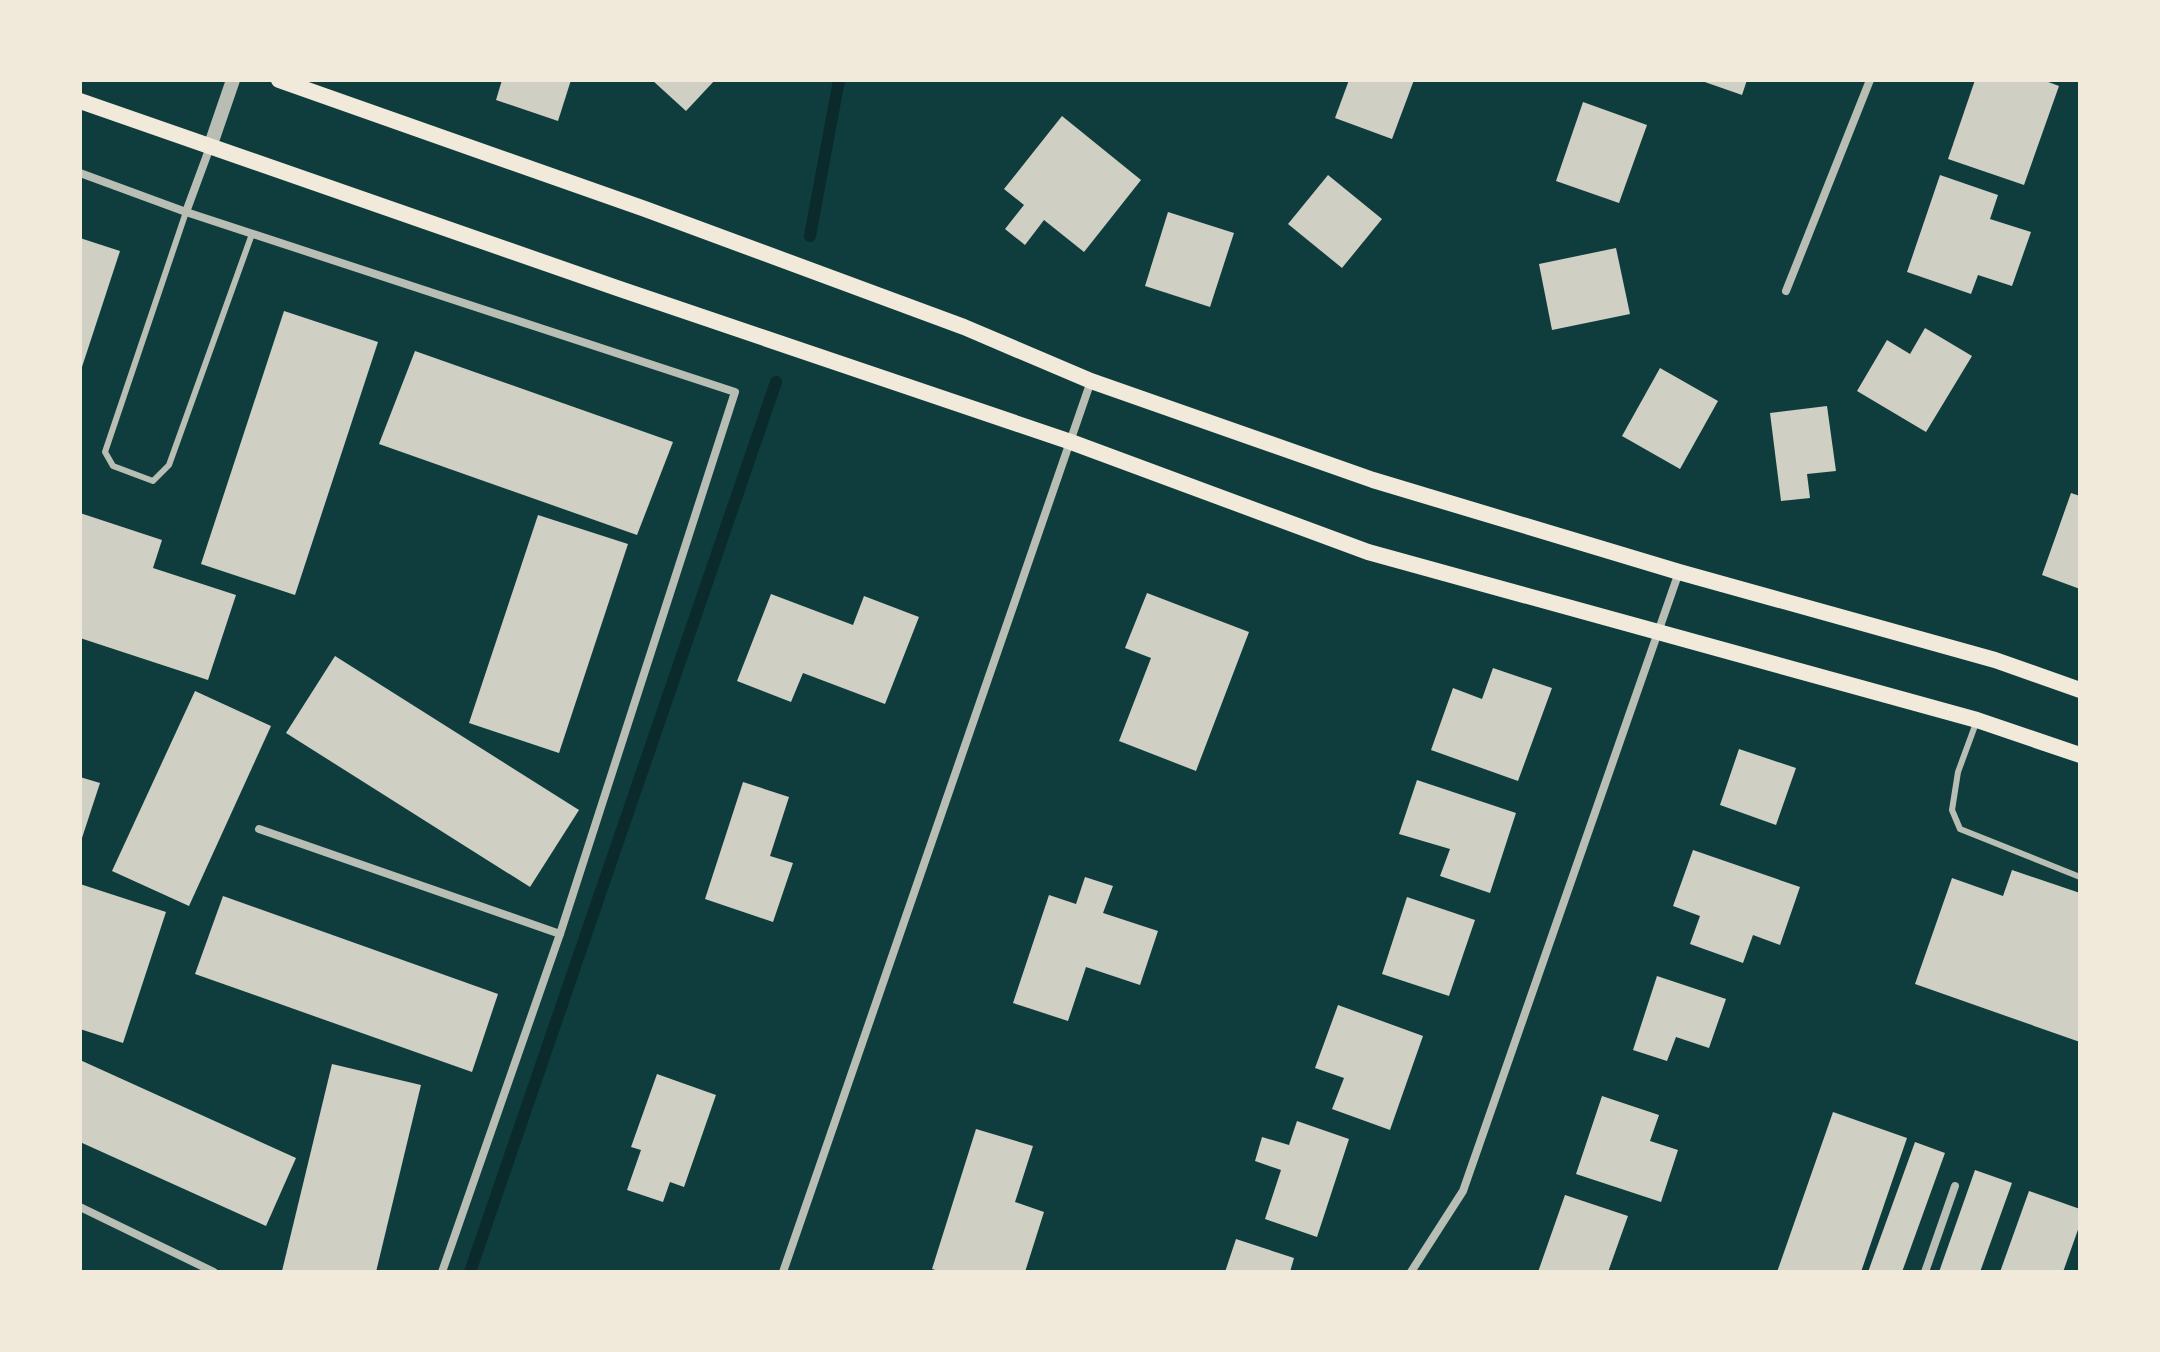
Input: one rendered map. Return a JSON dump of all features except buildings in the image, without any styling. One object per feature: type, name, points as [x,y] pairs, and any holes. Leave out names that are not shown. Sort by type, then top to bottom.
[{"type":"main road","points":[[279,80],[689,225],[964,327],[1091,381],[1373,480],[1679,572],[1995,660],[2080,690]]},
{"type":"main road","points":[[80,101],[1071,442],[1368,552],[1977,720],[2080,755]]},
{"type":"street","points":[[186,212],[233,80]]},
{"type":"street","points":[[1786,291],[1870,80]]},
{"type":"street","points":[[80,173],[186,212],[735,392],[560,934],[442,1272]]},
{"type":"street","points":[[783,1272],[1091,381]]},
{"type":"street","points":[[1411,1272],[1463,1191],[1679,572]]},
{"type":"street","points":[[259,829],[560,934]]},
{"type":"street","points":[[1925,1272],[1955,1186]]},
{"type":"street","points":[[80,1207],[214,1272]]},
{"type":"lane","points":[[186,212],[105,452],[113,466],[153,481],[169,465],[252,234]]},
{"type":"lane","points":[[1977,720],[1958,772],[1952,810],[1960,829],[2080,877]]},
{"type":"waterway","points":[[810,236],[839,80]]},
{"type":"waterway","points":[[470,1272],[776,382]]}]
